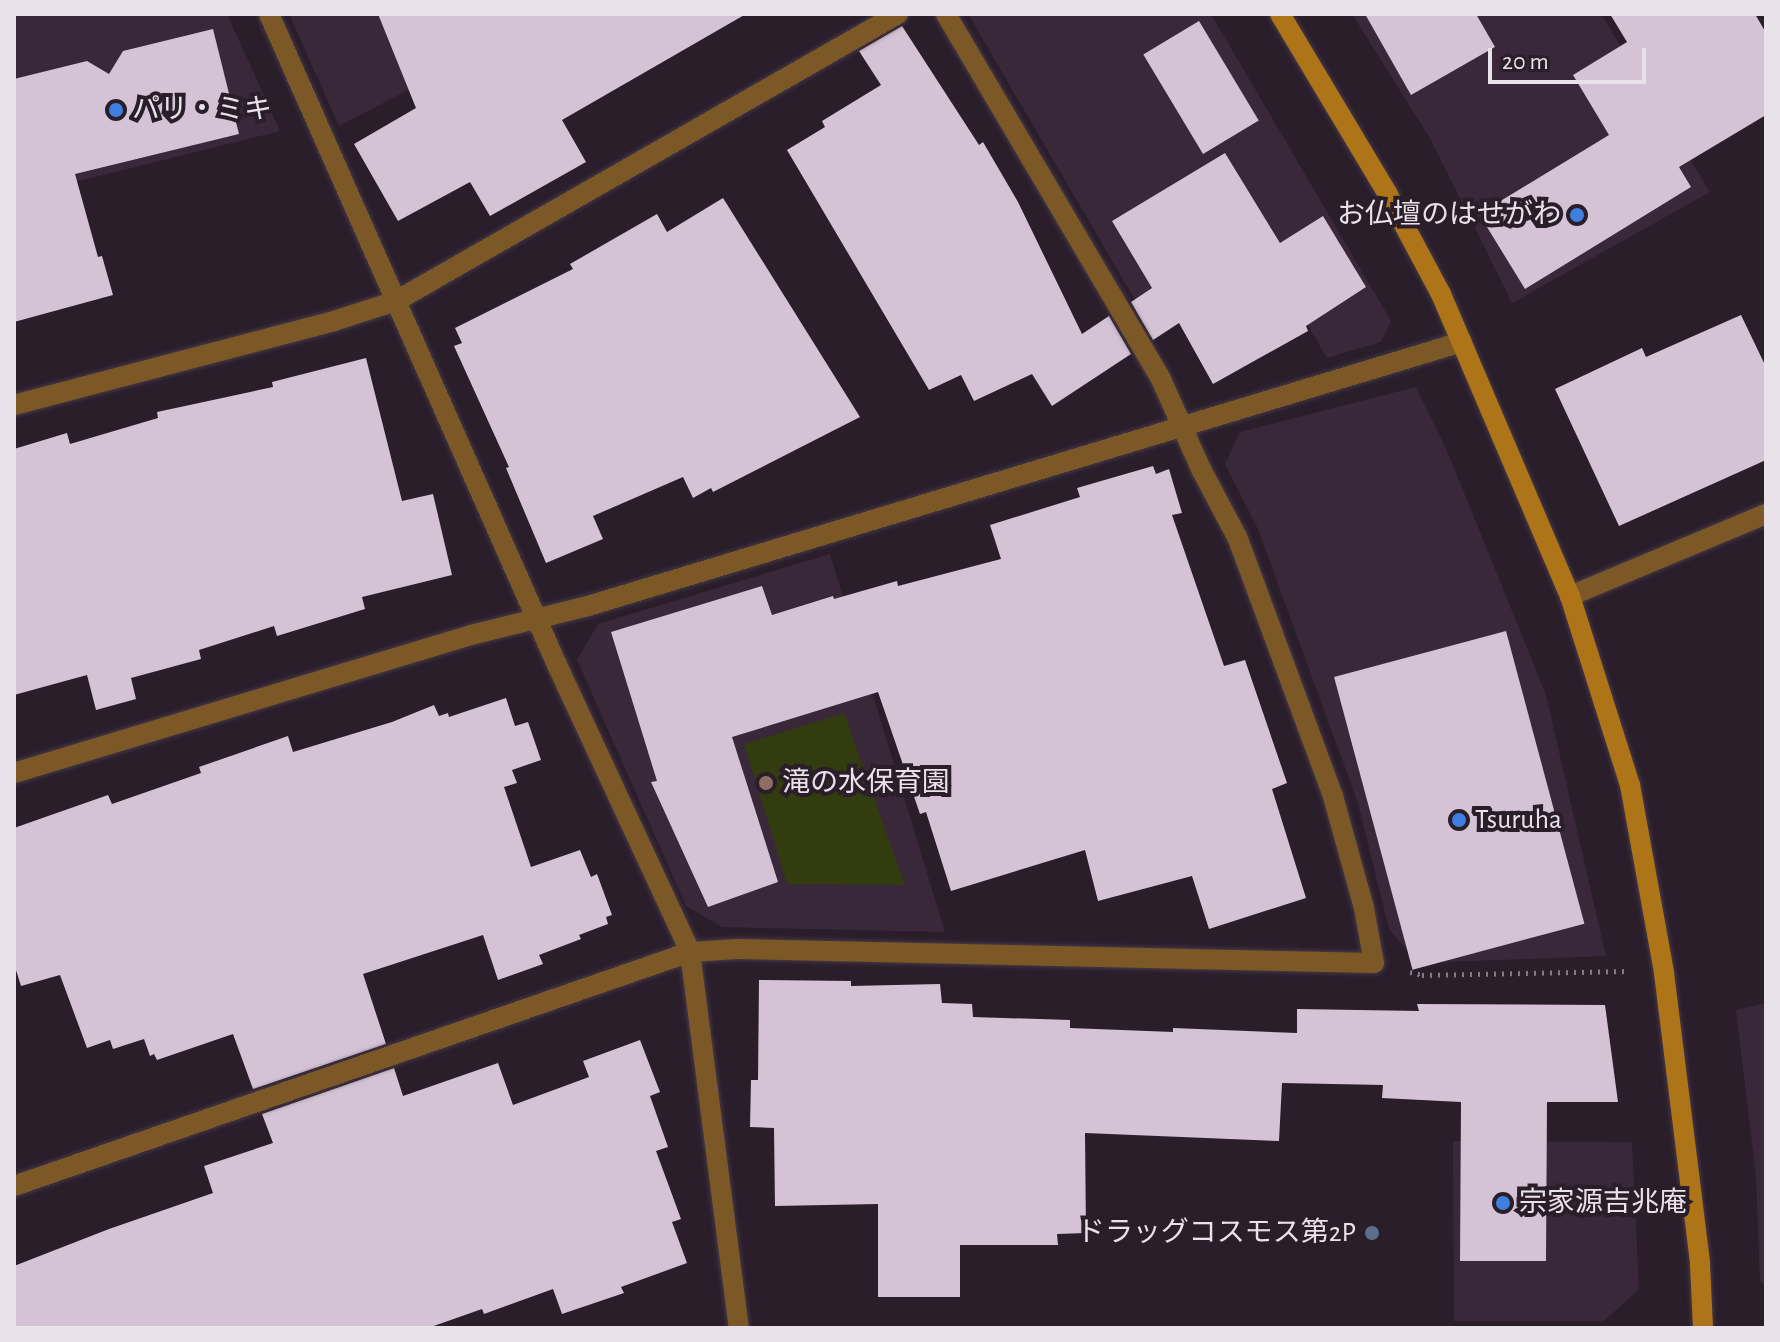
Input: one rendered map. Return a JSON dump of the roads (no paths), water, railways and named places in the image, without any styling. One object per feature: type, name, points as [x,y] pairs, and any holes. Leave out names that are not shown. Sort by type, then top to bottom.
[{"type":"street","points":[[269,14],[538,621],[690,952],[739,1328]]},
{"type":"street","points":[[14,405],[334,321],[396,301],[898,14]]},
{"type":"street","points":[[14,1186],[690,952],[754,949],[1374,963],[1364,908],[1333,796],[1237,537],[1161,379],[946,14]]},
{"type":"street","points":[[1280,14],[1387,193],[1462,342],[1570,596],[1630,785],[1664,973],[1700,1264],[1703,1328]]},
{"type":"street","points":[[14,773],[471,635],[538,621],[1462,342]]},
{"type":"street","points":[[1570,596],[1766,514]]},
{"type":"place","name":"パリ・ミキ","points":[[116,110]]},
{"type":"place","name":"お仏壇のはせがわ","points":[[1577,215]]},
{"type":"place","name":"滝の水保育園","points":[[766,783]]},
{"type":"place","name":"Tsuruha","points":[[1459,820]]},
{"type":"place","name":"宗家源吉兆庵","points":[[1503,1203]]},
{"type":"place","name":"ドラッグコスモス第2P","points":[[1372,1233]]}]
